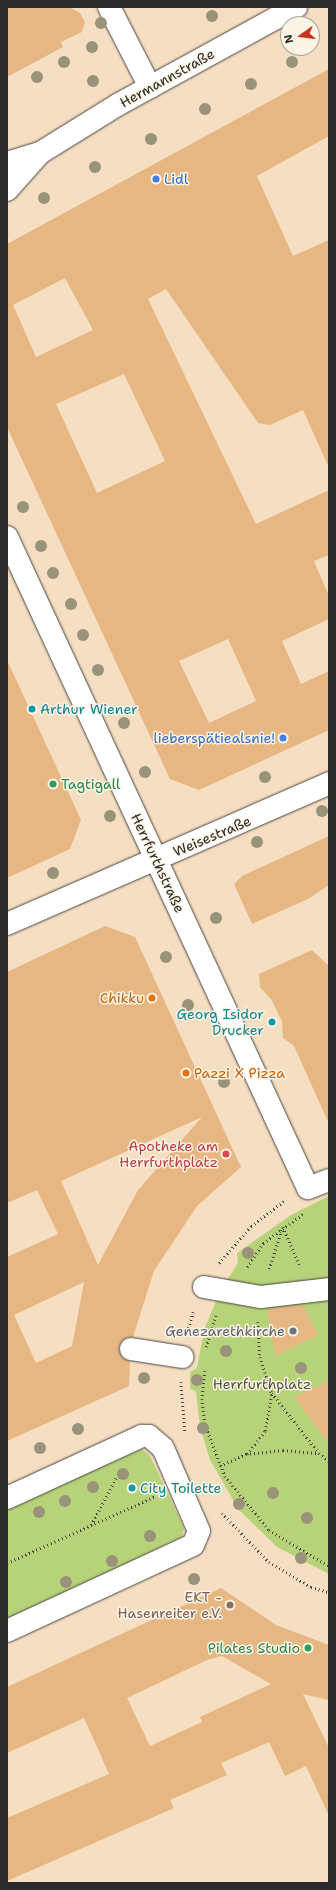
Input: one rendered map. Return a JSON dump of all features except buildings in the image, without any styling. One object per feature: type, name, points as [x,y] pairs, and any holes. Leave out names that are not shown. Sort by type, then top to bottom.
[{"type":"street","points":[[109,7],[150,87]]},
{"type":"street","name":"Hermannstraße","points":[[7,163],[40,153],[150,87],[296,7]]},
{"type":"street","name":"Hermannstraße","points":[[7,190],[40,153]]},
{"type":"street","name":"Herrfurthstraße","points":[[7,537],[308,1188],[329,1180]]},
{"type":"street","name":"Weisestraße","points":[[7,924],[329,784]]},
{"type":"street","points":[[204,1287],[226,1292],[261,1296],[321,1290]]},
{"type":"street","points":[[131,1349],[182,1367]]},
{"type":"street","points":[[7,1498],[142,1436],[149,1436],[163,1448],[199,1531],[193,1545],[7,1631]]},
{"type":"path","points":[[282,1227],[321,1290]]},
{"type":"path","points":[[205,1353],[226,1292],[238,1272],[262,1250],[264,1243],[282,1227]]},
{"type":"path","points":[[282,1227],[261,1296],[257,1335],[272,1393],[319,1453],[329,1461]]},
{"type":"path","points":[[182,1367],[183,1425]]},
{"type":"path","points":[[205,1367],[202,1399],[205,1424],[220,1466],[233,1487],[269,1530],[329,1566]]},
{"type":"path","points":[[246,1454],[265,1431],[272,1393]]},
{"type":"path","points":[[220,1466],[246,1454],[283,1450],[319,1453]]},
{"type":"path","points":[[91,1525],[120,1471]]},
{"type":"path","points":[[7,1563],[161,1493]]},
{"type":"path","points":[[228,1522],[269,1562],[311,1587],[329,1592]]},
{"type":"green space","name":"Herrfurthplatz","points":[[329,1196],[329,1574],[277,1547],[239,1510],[210,1460],[200,1427],[196,1392],[190,1388],[190,1372],[197,1368],[204,1330],[220,1291],[238,1263],[237,1253],[291,1215]]},
{"type":"green space","points":[[142,1449],[150,1456],[184,1528],[182,1537],[7,1620],[7,1509]]},
{"type":"place","name":"Lidl","points":[[156,179]]},
{"type":"place","name":"Arthur Wiener","points":[[32,709]]},
{"type":"place","name":"lieberspätiealsnie!","points":[[283,738]]},
{"type":"place","name":"Tagtigall","points":[[53,784]]},
{"type":"place","name":"Chikku","points":[[152,998]]},
{"type":"place","name":"Georg Isidor Drucker","points":[[272,1022]]},
{"type":"place","name":"Pazzi X Pizza","points":[[186,1073]]},
{"type":"place","name":"Apotheke am Herrfurthplatz","points":[[226,1154]]},
{"type":"place","name":"Genezarethkirche","points":[[293,1331]]},
{"type":"place","name":"City Toilette","points":[[132,1488]]},
{"type":"place","name":"EKT - Hasenreiter e.V.","points":[[230,1605]]},
{"type":"place","name":"Pilates Studio","points":[[308,1648]]}]
